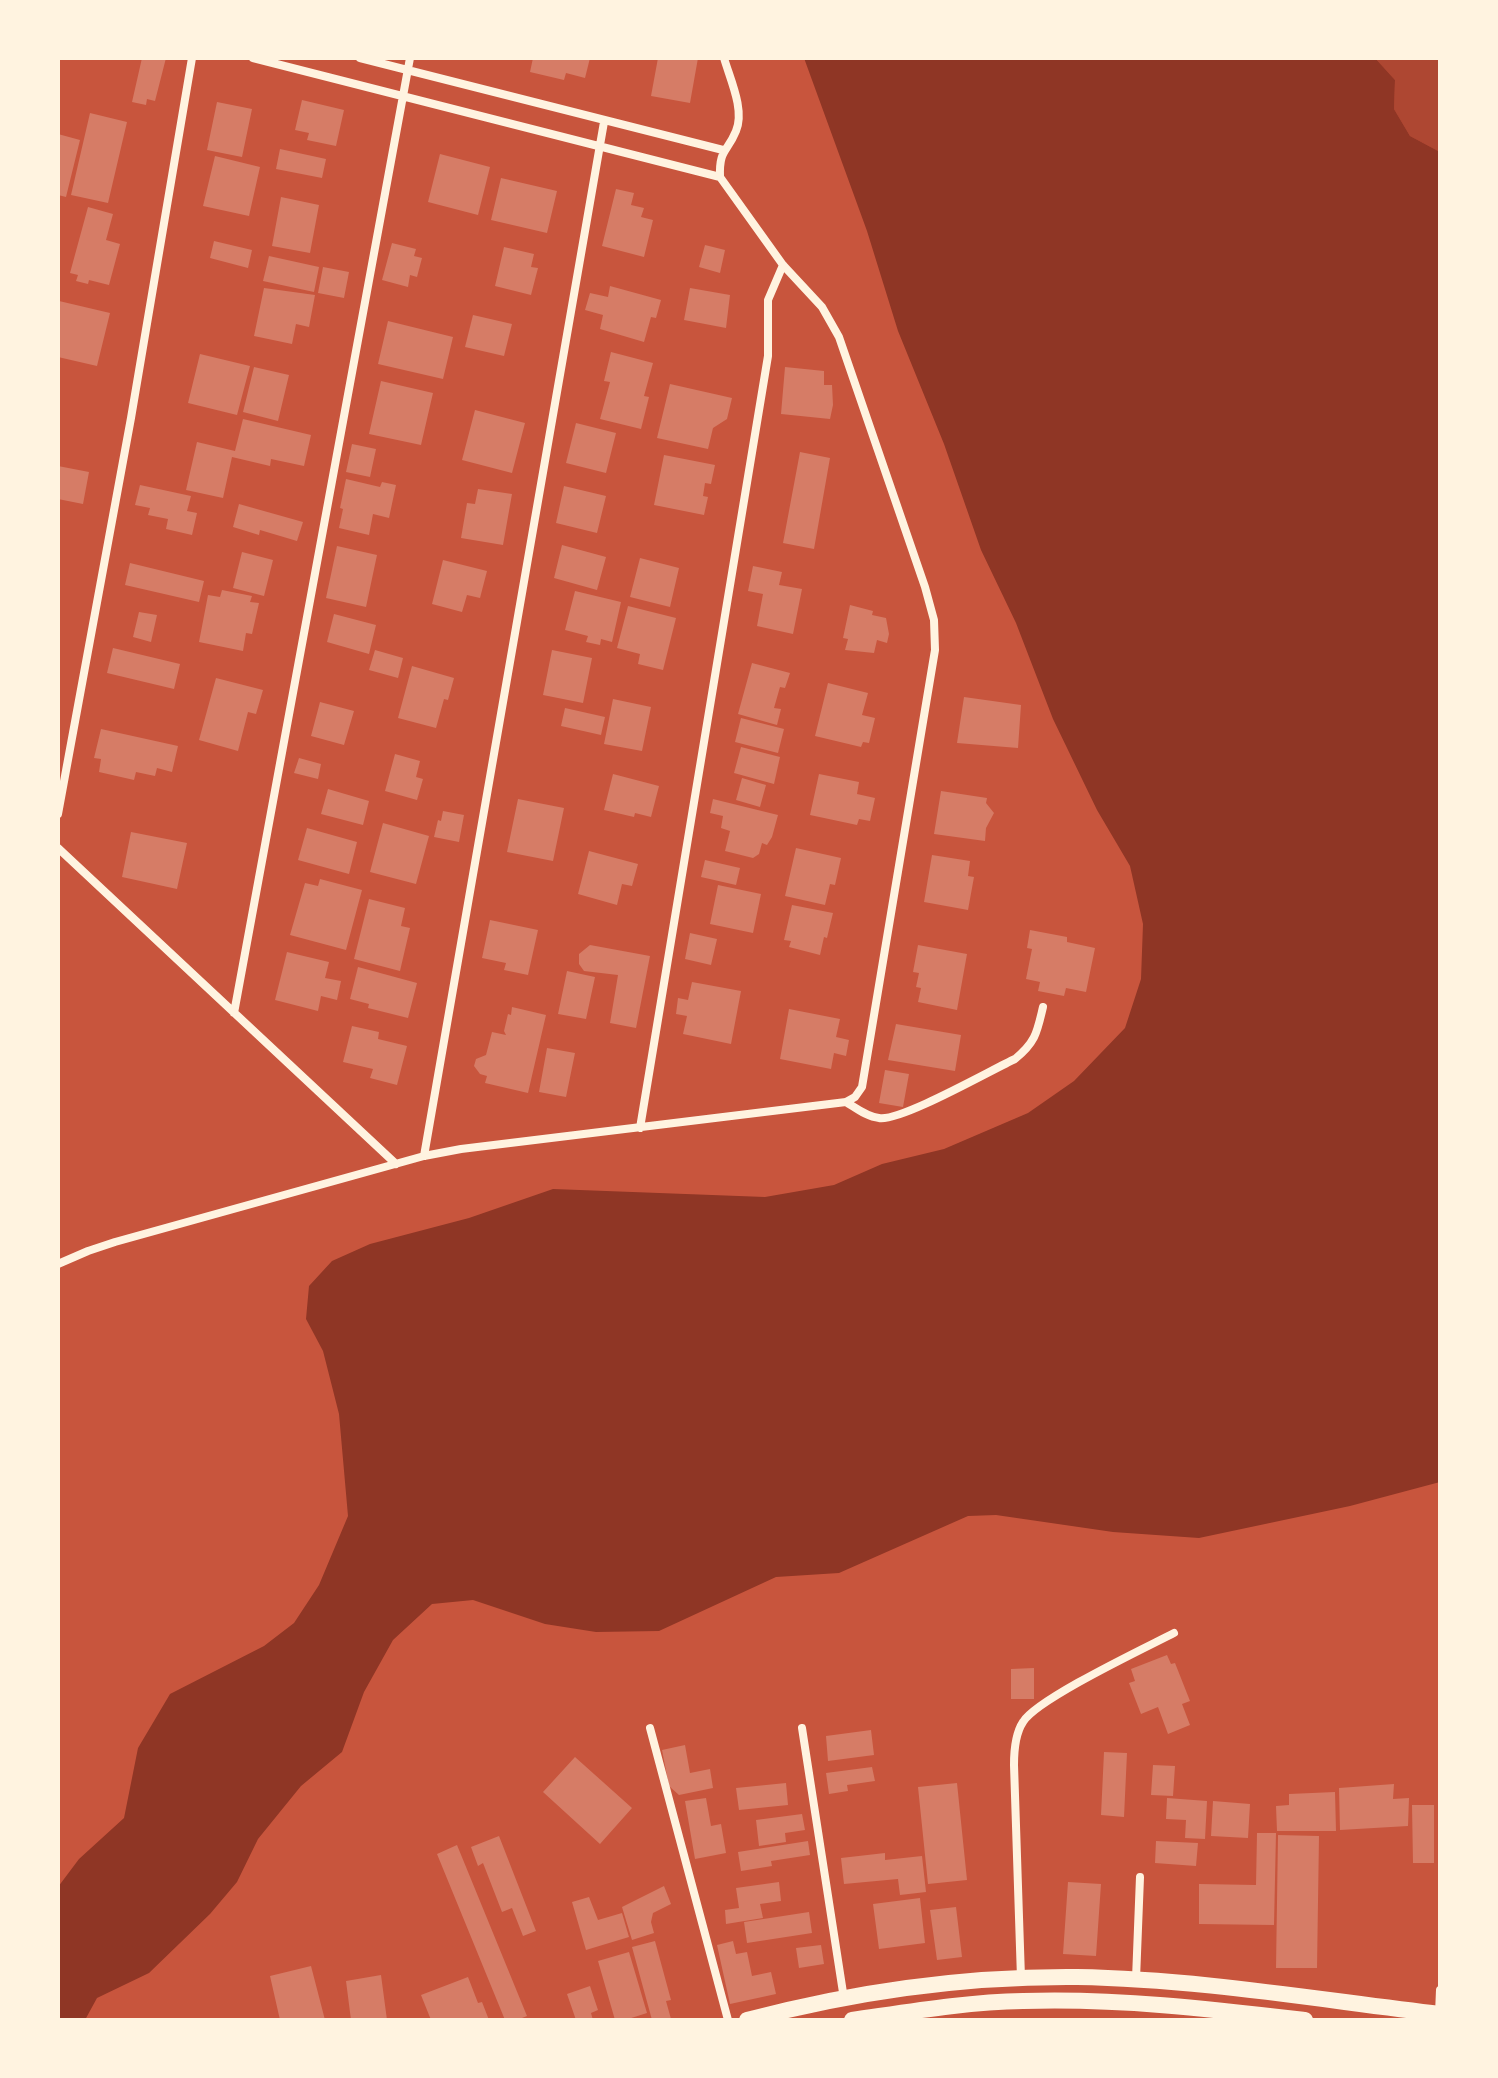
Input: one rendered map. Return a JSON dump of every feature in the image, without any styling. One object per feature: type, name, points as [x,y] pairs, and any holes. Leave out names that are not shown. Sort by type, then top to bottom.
[{"type":"main road","points":[[747,2020],[844,1999],[1021,1978],[1136,1980],[1440,2014]]},
{"type":"main road","points":[[852,2020],[1001,2002],[1076,2000],[1160,2004],[1305,2020]]},
{"type":"street","points":[[58,814],[131,418],[192,58]]},
{"type":"street","points":[[58,1264],[115,1242],[424,1156],[846,1102],[855,1097],[865,1076],[935,650],[934,620],[925,587],[839,337],[822,307],[783,265],[720,177],[253,58]]},
{"type":"street","points":[[360,58],[723,150]]},
{"type":"street","points":[[234,1013],[410,58]]},
{"type":"street","points":[[720,177],[723,150],[732,139],[739,120],[724,58]]},
{"type":"street","points":[[424,1156],[604,122]]},
{"type":"street","points":[[640,1128],[768,356],[767,309],[771,289],[783,265]]},
{"type":"street","points":[[58,848],[396,1164]]},
{"type":"street","points":[[846,1102],[878,1118],[886,1119],[908,1111],[1015,1059],[1030,1047],[1036,1037],[1043,1007]]},
{"type":"street","points":[[1021,1978],[1014,1765],[1017,1736],[1023,1721],[1045,1702],[1174,1633]]},
{"type":"street","points":[[650,1728],[728,2020]]},
{"type":"street","points":[[802,1728],[844,1999]]},
{"type":"street","points":[[1136,1980],[1140,1877]]},
{"type":"street","points":[[1440,1990],[1440,2014]]},
{"type":"shaded area","points":[[804,58],[1375,58],[1395,80],[1394,109],[1410,136],[1440,152],[1440,1482],[1350,1506],[1199,1538],[1113,1532],[996,1515],[968,1516],[839,1573],[776,1577],[659,1631],[596,1632],[545,1624],[473,1600],[432,1604],[393,1640],[364,1692],[342,1752],[301,1786],[258,1839],[237,1882],[210,1914],[149,1973],[97,1998],[85,2020],[58,2020],[58,1887],[79,1859],[124,1818],[138,1748],[170,1694],[264,1646],[294,1623],[319,1585],[348,1516],[339,1414],[323,1351],[306,1319],[309,1286],[332,1261],[370,1244],[469,1218],[553,1189],[765,1197],[834,1185],[882,1164],[944,1149],[1028,1113],[1074,1081],[1125,1028],[1141,979],[1143,924],[1130,866],[1097,810],[1053,719],[1016,623],[981,550],[944,444],[898,331],[867,231]]},
{"type":"shaded area","points":[[1375,58],[1440,58],[1440,152],[1410,136],[1394,109],[1395,80]]},
{"type":"building","points":[[142,58],[166,58],[155,101],[147,99],[146,105],[132,102]]},
{"type":"building","points":[[533,58],[590,58],[585,78],[566,73],[564,80],[530,72]]},
{"type":"building","points":[[658,58],[698,58],[690,103],[651,96]]},
{"type":"building","points":[[302,100],[344,110],[336,146],[307,140],[309,133],[295,130]]},
{"type":"building","points":[[217,102],[252,109],[242,157],[207,150]]},
{"type":"building","points":[[90,113],[127,122],[108,203],[71,195]]},
{"type":"building","points":[[58,134],[80,140],[66,197],[58,195]]},
{"type":"building","points":[[280,149],[326,159],[322,178],[276,169]]},
{"type":"building","points":[[440,154],[490,167],[478,215],[428,202]]},
{"type":"building","points":[[215,156],[260,167],[249,216],[203,206]]},
{"type":"building","points":[[501,178],[557,191],[547,233],[491,220]]},
{"type":"building","points":[[616,189],[634,193],[631,205],[644,208],[641,217],[653,220],[644,257],[602,246]]},
{"type":"building","points":[[281,197],[319,205],[310,253],[272,246]]},
{"type":"building","points":[[88,207],[113,214],[106,240],[120,244],[109,285],[89,280],[88,284],[76,281],[78,275],[70,273]]},
{"type":"building","points":[[214,241],[252,250],[248,268],[210,258]]},
{"type":"building","points":[[392,243],[416,249],[414,256],[422,258],[417,277],[410,275],[408,287],[382,280]]},
{"type":"building","points":[[705,245],[725,250],[720,273],[699,267]]},
{"type":"building","points":[[504,247],[534,254],[531,267],[538,268],[531,295],[495,286]]},
{"type":"building","points":[[269,256],[319,267],[314,292],[263,281]]},
{"type":"building","points":[[323,267],[349,272],[344,298],[318,293]]},
{"type":"building","points":[[610,286],[661,300],[656,318],[651,317],[644,342],[600,329],[603,315],[585,310],[590,293],[608,297]]},
{"type":"building","points":[[264,288],[315,295],[309,327],[296,324],[292,344],[254,336]]},
{"type":"building","points":[[690,288],[730,295],[726,328],[684,320]]},
{"type":"building","points":[[59,301],[110,313],[97,366],[58,357]]},
{"type":"building","points":[[473,315],[512,324],[504,356],[465,347]]},
{"type":"building","points":[[388,321],[453,337],[443,379],[378,364]]},
{"type":"building","points":[[611,352],[653,363],[644,396],[649,397],[641,429],[600,419],[610,382],[604,381]]},
{"type":"building","points":[[200,354],[250,366],[237,415],[188,403]]},
{"type":"building","points":[[254,367],[289,375],[278,421],[243,412]]},
{"type":"building","points":[[785,367],[824,371],[824,385],[832,385],[830,419],[781,414]]},
{"type":"building","points":[[381,381],[433,393],[421,445],[369,434]]},
{"type":"building","points":[[670,384],[732,398],[727,419],[713,428],[708,449],[657,438]]},
{"type":"building","points":[[475,410],[525,423],[512,473],[462,460]]},
{"type":"building","points":[[243,419],[311,435],[304,466],[271,459],[270,466],[232,457],[223,498],[186,490],[197,442],[235,451]]},
{"type":"building","points":[[576,423],[616,433],[606,473],[566,463]]},
{"type":"building","points":[[352,444],[376,449],[370,477],[346,472]]},
{"type":"building","points":[[800,452],[830,458],[814,549],[783,543]]},
{"type":"building","points":[[664,455],[715,465],[711,484],[705,483],[703,496],[708,497],[704,515],[654,505]]},
{"type":"building","points":[[58,466],[89,472],[83,504],[58,499]]},
{"type":"building","points":[[346,479],[380,487],[382,482],[396,485],[389,518],[373,514],[369,535],[339,528]]},
{"type":"building","points":[[140,485],[191,496],[187,511],[197,513],[192,535],[166,529],[168,519],[148,515],[150,508],[135,505]]},
{"type":"building","points":[[564,486],[606,496],[597,533],[556,523]]},
{"type":"building","points":[[478,489],[512,494],[503,545],[461,538],[467,503],[475,504]]},
{"type":"building","points":[[239,504],[303,522],[297,541],[260,530],[259,535],[233,527]]},
{"type":"building","points":[[562,545],[606,557],[597,590],[554,578]]},
{"type":"building","points":[[337,546],[377,555],[366,607],[326,598]]},
{"type":"building","points":[[242,552],[273,560],[264,596],[233,588]]},
{"type":"building","points":[[640,558],[679,568],[670,607],[630,597]]},
{"type":"building","points":[[443,560],[487,571],[480,598],[467,595],[462,612],[432,604]]},
{"type":"building","points":[[130,563],[204,581],[199,602],[125,585]]},
{"type":"building","points":[[753,566],[782,572],[779,585],[802,589],[793,634],[757,626],[763,594],[748,591]]},
{"type":"building","points":[[222,590],[252,596],[250,602],[259,603],[252,634],[246,633],[243,651],[199,642],[208,595],[220,597]]},
{"type":"building","points":[[575,591],[621,602],[612,642],[601,639],[600,645],[586,642],[588,636],[565,630]]},
{"type":"building","points":[[850,605],[886,618],[887,643],[877,640],[874,653],[845,650],[848,639],[843,638]]},
{"type":"building","points":[[628,606],[676,618],[663,670],[638,664],[640,654],[617,648]]},
{"type":"building","points":[[139,612],[157,615],[151,642],[133,637]]},
{"type":"building","points":[[334,614],[376,625],[369,654],[327,642]]},
{"type":"building","points":[[113,648],[180,664],[174,689],[107,673]]},
{"type":"building","points":[[375,650],[403,658],[398,678],[369,670]]},
{"type":"building","points":[[552,650],[592,658],[583,703],[543,695]]},
{"type":"building","points":[[752,663],[790,673],[785,688],[780,687],[774,708],[781,709],[777,725],[738,714]]},
{"type":"building","points":[[412,666],[454,678],[436,728],[398,718]]},
{"type":"building","points":[[216,678],[263,690],[256,714],[248,712],[238,751],[199,740]]},
{"type":"building","points":[[828,683],[868,693],[862,715],[875,718],[869,743],[863,742],[861,747],[815,736]]},
{"type":"building","points":[[964,697],[1021,705],[1018,748],[957,743]]},
{"type":"building","points":[[613,699],[651,707],[642,751],[604,744]]},
{"type":"building","points":[[320,702],[354,711],[344,745],[311,736]]},
{"type":"building","points":[[565,708],[605,717],[601,735],[561,726]]},
{"type":"building","points":[[741,718],[784,729],[778,753],[735,742]]},
{"type":"building","points":[[101,729],[178,746],[172,772],[157,768],[155,776],[136,772],[134,780],[99,772],[101,759],[94,758]]},
{"type":"building","points":[[741,747],[780,757],[774,784],[734,773]]},
{"type":"building","points":[[395,754],[420,761],[416,777],[423,779],[417,800],[385,791]]},
{"type":"building","points":[[299,758],[321,764],[318,779],[294,773]]},
{"type":"building","points":[[613,774],[659,786],[651,817],[635,813],[634,817],[604,810]]},
{"type":"building","points":[[819,774],[859,782],[857,794],[875,798],[870,821],[859,819],[857,825],[810,815]]},
{"type":"building","points":[[742,778],[766,785],[760,807],[736,800]]},
{"type":"building","points":[[328,789],[369,801],[363,825],[321,814]]},
{"type":"building","points":[[941,791],[987,798],[986,803],[994,813],[986,828],[985,841],[934,834]]},
{"type":"building","points":[[518,799],[564,808],[553,861],[507,852]]},
{"type":"building","points":[[713,799],[778,815],[772,837],[767,845],[762,843],[759,854],[753,858],[725,851],[730,831],[721,828],[723,816],[710,813]]},
{"type":"building","points":[[443,811],[464,815],[459,842],[434,837]]},
{"type":"building","points":[[383,823],[429,836],[416,884],[370,872]]},
{"type":"building","points":[[307,828],[357,842],[349,874],[298,860]]},
{"type":"building","points":[[131,832],[187,843],[177,889],[122,877]]},
{"type":"building","points":[[796,848],[841,858],[835,885],[830,884],[825,905],[785,896]]},
{"type":"building","points":[[589,851],[638,864],[632,886],[622,884],[617,905],[578,894]]},
{"type":"building","points":[[932,855],[970,861],[968,876],[974,877],[968,910],[924,902]]},
{"type":"building","points":[[705,860],[740,868],[736,885],[701,877]]},
{"type":"building","points":[[320,879],[362,890],[346,950],[290,935],[305,883],[318,886]]},
{"type":"building","points":[[718,885],[761,894],[753,933],[710,924]]},
{"type":"building","points":[[369,899],[405,908],[401,926],[410,928],[400,971],[354,959]]},
{"type":"building","points":[[792,905],[833,913],[820,955],[789,947],[791,941],[784,940]]},
{"type":"building","points":[[490,920],[538,930],[528,975],[504,970],[506,963],[482,958]]},
{"type":"building","points":[[1030,930],[1067,937],[1067,942],[1095,948],[1086,992],[1066,988],[1064,996],[1038,991],[1040,982],[1026,979],[1032,949],[1027,948]]},
{"type":"building","points":[[690,933],[717,939],[711,965],[685,959]]},
{"type":"building","points":[[590,945],[650,956],[636,1028],[610,1023],[618,975],[584,971],[579,964],[579,954]]},
{"type":"building","points":[[918,945],[967,954],[957,1010],[918,1002],[921,988],[916,987],[919,973],[913,972]]},
{"type":"building","points":[[287,952],[329,962],[325,978],[341,981],[337,1000],[321,996],[318,1011],[275,1000]]},
{"type":"building","points":[[358,967],[417,983],[408,1018],[368,1008],[369,1004],[350,999]]},
{"type":"building","points":[[567,971],[595,977],[586,1019],[558,1014]]},
{"type":"building","points":[[692,982],[741,991],[731,1044],[683,1034],[687,1016],[676,1014],[678,998],[688,1000]]},
{"type":"building","points":[[512,1007],[546,1015],[528,1093],[485,1083],[487,1076],[480,1074],[474,1066],[476,1059],[486,1055],[492,1032],[506,1035],[504,1031]]},
{"type":"building","points":[[789,1009],[840,1019],[836,1037],[849,1040],[846,1056],[834,1053],[831,1069],[780,1059]]},
{"type":"building","points":[[896,1024],[961,1035],[955,1071],[888,1060]]},
{"type":"building","points":[[352,1026],[379,1032],[378,1039],[407,1046],[397,1085],[370,1078],[373,1069],[343,1062]]},
{"type":"building","points":[[547,1048],[575,1053],[566,1097],[539,1092]]},
{"type":"building","points":[[885,1070],[909,1074],[903,1107],[879,1103]]},
{"type":"building","points":[[1167,1655],[1171,1664],[1175,1663],[1190,1701],[1182,1704],[1190,1725],[1168,1734],[1158,1707],[1141,1714],[1129,1683],[1135,1681],[1131,1669]]},
{"type":"building","points":[[1034,1668],[1034,1699],[1011,1699],[1011,1669]]},
{"type":"building","points":[[871,1730],[874,1755],[828,1761],[826,1736]]},
{"type":"building","points":[[685,1745],[690,1773],[710,1769],[713,1788],[679,1795],[669,1786],[662,1750]]},
{"type":"building","points":[[1104,1752],[1127,1753],[1124,1817],[1101,1815]]},
{"type":"building","points":[[575,1757],[632,1808],[600,1844],[543,1792]]},
{"type":"building","points":[[1153,1765],[1175,1766],[1173,1796],[1151,1795]]},
{"type":"building","points":[[872,1767],[875,1781],[847,1785],[848,1791],[829,1794],[826,1773]]},
{"type":"building","points":[[786,1783],[788,1805],[739,1810],[736,1788]]},
{"type":"building","points":[[957,1783],[967,1880],[928,1884],[918,1787]]},
{"type":"building","points":[[1394,1784],[1393,1799],[1409,1798],[1408,1826],[1340,1830],[1339,1788]]},
{"type":"building","points":[[1335,1792],[1336,1831],[1277,1831],[1276,1806],[1289,1805],[1289,1794]]},
{"type":"building","points":[[706,1798],[711,1826],[721,1824],[726,1853],[695,1859],[685,1801]]},
{"type":"building","points":[[1167,1798],[1207,1801],[1205,1839],[1185,1838],[1186,1820],[1166,1819]]},
{"type":"building","points":[[1213,1801],[1250,1804],[1248,1838],[1211,1836]]},
{"type":"building","points":[[1412,1805],[1434,1805],[1434,1863],[1413,1863]]},
{"type":"building","points":[[802,1814],[805,1830],[785,1833],[786,1842],[759,1846],[756,1820]]},
{"type":"building","points":[[1257,1833],[1276,1833],[1274,1925],[1199,1924],[1199,1884],[1256,1885]]},
{"type":"building","points":[[1278,1835],[1319,1836],[1317,1968],[1276,1968]]},
{"type":"building","points":[[499,1836],[536,1931],[523,1936],[512,1908],[502,1912],[483,1863],[478,1866],[471,1847]]},
{"type":"building","points":[[808,1841],[810,1855],[771,1861],[772,1866],[741,1871],[738,1852]]},
{"type":"building","points":[[1156,1841],[1198,1843],[1196,1866],[1155,1863]]},
{"type":"building","points":[[457,1845],[527,2016],[517,2020],[505,2020],[437,1854]]},
{"type":"building","points":[[885,1853],[885,1860],[922,1856],[926,1892],[900,1895],[898,1879],[844,1884],[841,1858]]},
{"type":"building","points":[[779,1882],[781,1901],[760,1904],[763,1918],[726,1924],[725,1910],[739,1908],[736,1888]]},
{"type":"building","points":[[1068,1882],[1101,1884],[1096,1956],[1063,1954]]},
{"type":"building","points":[[664,1886],[671,1904],[653,1913],[651,1922],[654,1933],[632,1940],[622,1907]]},
{"type":"building","points":[[589,1897],[598,1920],[622,1913],[629,1937],[586,1950],[572,1902]]},
{"type":"building","points":[[920,1898],[925,1943],[879,1949],[873,1904]]},
{"type":"building","points":[[956,1907],[962,1957],[937,1960],[930,1910]]},
{"type":"building","points":[[809,1912],[812,1933],[747,1943],[744,1922]]},
{"type":"building","points":[[655,1941],[671,2000],[666,2001],[671,2019],[667,2020],[652,2020],[632,1947]]},
{"type":"building","points":[[733,1941],[736,1954],[747,1952],[752,1976],[771,1972],[776,1994],[730,2004],[717,1945]]},
{"type":"building","points":[[821,1945],[824,1964],[799,1968],[796,1948]]},
{"type":"building","points":[[629,1952],[647,2013],[615,2020],[598,1961]]},
{"type":"building","points":[[311,1966],[325,2020],[280,2020],[270,1976]]},
{"type":"building","points":[[381,1975],[387,2020],[351,2020],[346,1981]]},
{"type":"building","points":[[468,1977],[478,2003],[482,2002],[489,2020],[431,2020],[421,1995]]},
{"type":"building","points":[[590,1986],[598,2010],[591,2013],[593,2020],[576,2020],[567,1994]]}]
